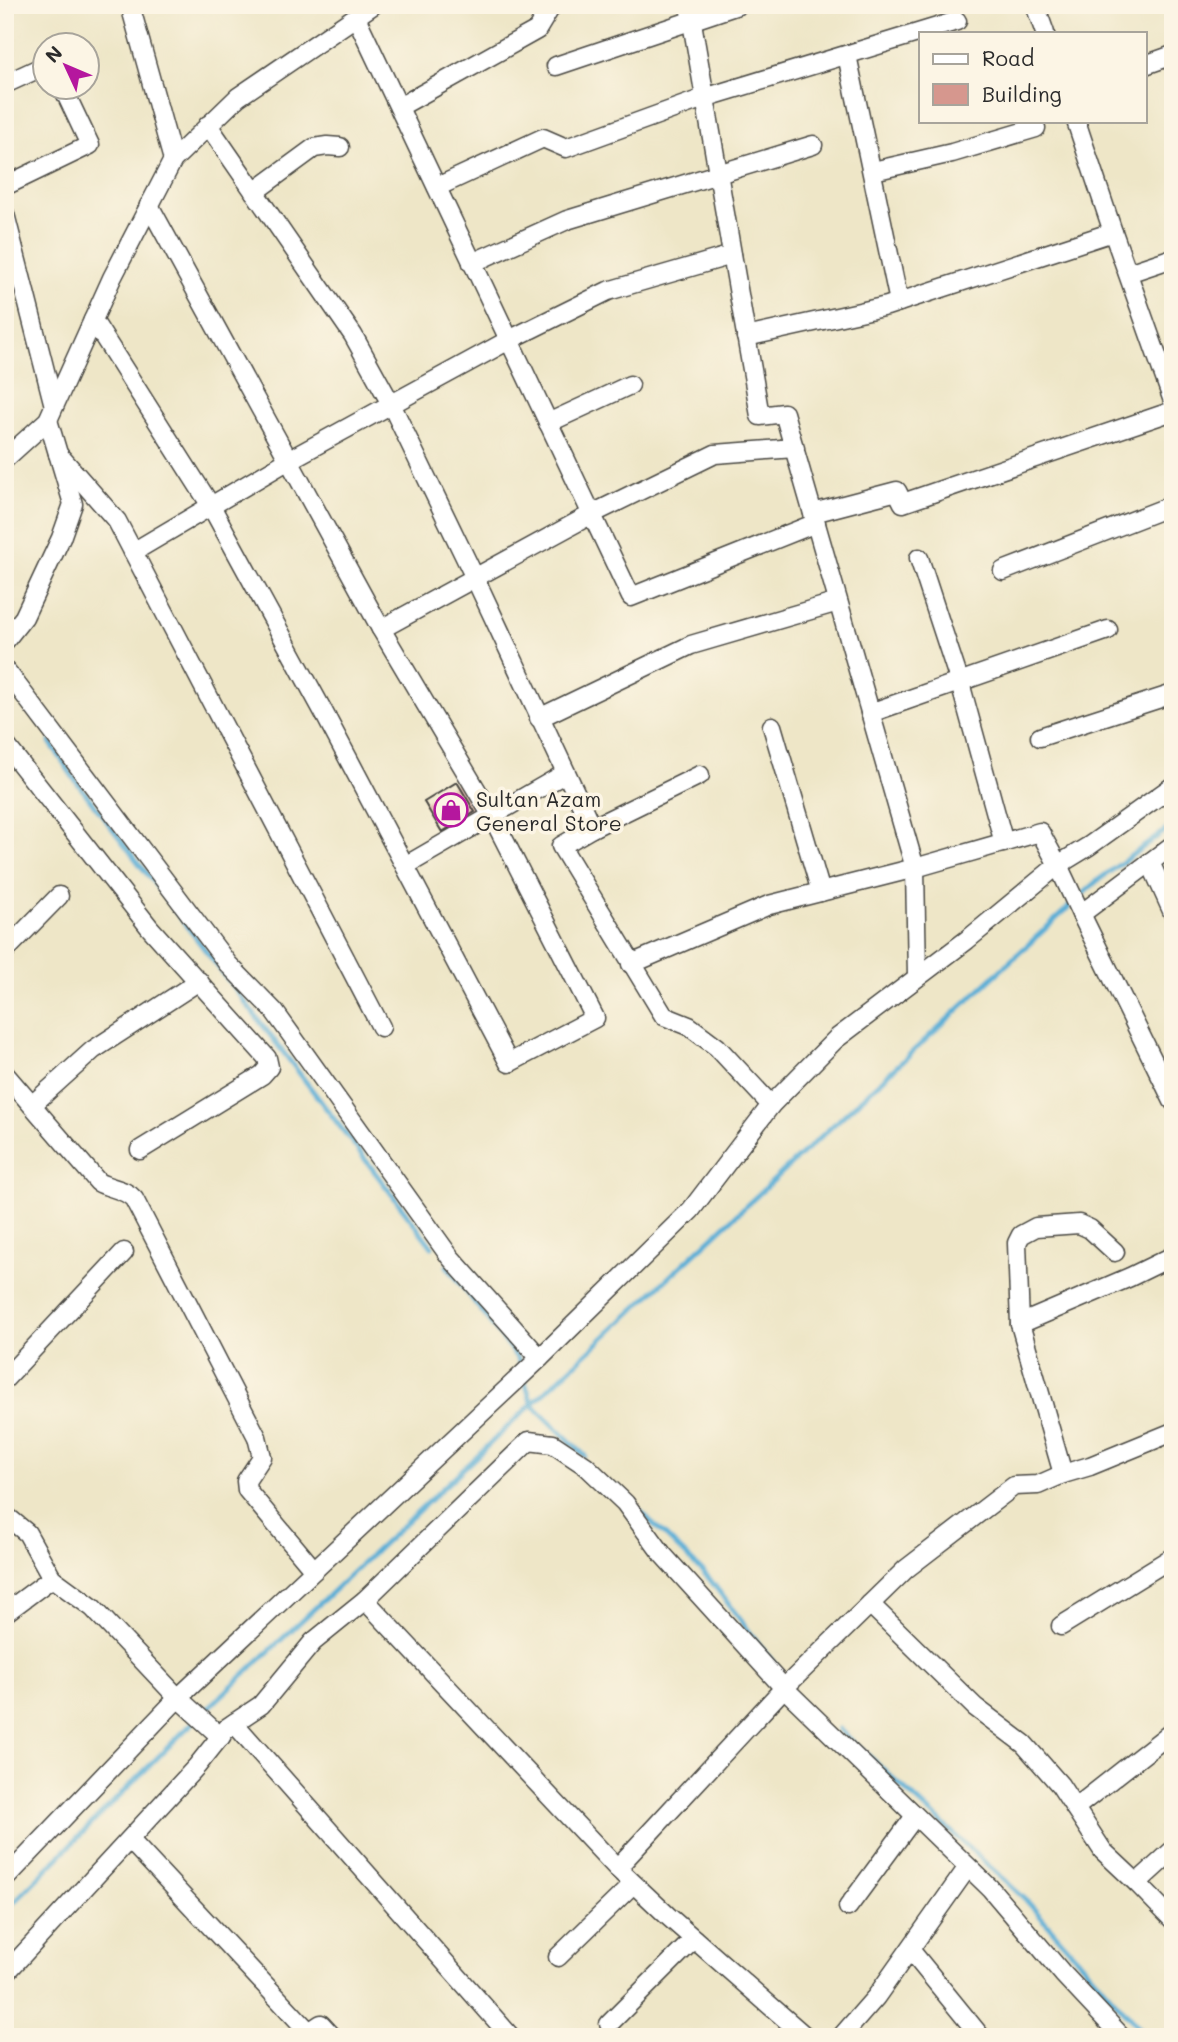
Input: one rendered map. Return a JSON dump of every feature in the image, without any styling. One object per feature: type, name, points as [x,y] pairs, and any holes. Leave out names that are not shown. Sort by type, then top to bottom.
[{"type":"street","points":[[130,5],[173,160]]},
{"type":"street","points":[[5,458],[51,413],[93,320],[173,160],[238,97],[373,5]]},
{"type":"street","points":[[399,107],[537,30],[552,5]]},
{"type":"street","points":[[556,66],[690,13],[738,5]]},
{"type":"street","points":[[1035,5],[1045,32]]},
{"type":"street","points":[[690,13],[760,416],[784,413],[915,869],[917,977]]},
{"type":"street","points":[[356,17],[631,597],[815,518],[897,491],[903,503],[1173,411]]},
{"type":"street","points":[[921,32],[957,21]]},
{"type":"street","points":[[437,187],[543,138],[566,148],[704,98],[919,33]]},
{"type":"street","points":[[846,55],[899,302]]},
{"type":"street","points":[[1146,65],[1173,55]]},
{"type":"street","points":[[5,85],[32,72]]},
{"type":"street","points":[[5,186],[90,145],[70,102]]},
{"type":"street","points":[[1076,122],[1173,401]]},
{"type":"street","points":[[208,125],[353,335],[391,404],[592,828]]},
{"type":"street","points":[[873,171],[952,153],[1036,128]]},
{"type":"street","points":[[472,263],[567,220],[813,145]]},
{"type":"street","points":[[254,192],[314,148],[340,147]]},
{"type":"street","points":[[93,320],[211,506],[509,1063],[595,1018],[492,816],[381,629],[149,205]]},
{"type":"street","points":[[5,214],[58,454],[73,504],[61,538],[24,617],[5,641]]},
{"type":"street","points":[[746,337],[887,306],[1113,232]]},
{"type":"street","points":[[133,552],[289,460],[509,340],[608,291],[732,255]]},
{"type":"street","points":[[1128,273],[1173,258]]},
{"type":"street","points":[[548,423],[629,385]]},
{"type":"street","points":[[381,629],[592,514],[715,454],[795,448]]},
{"type":"street","points":[[58,454],[117,521],[381,1027]]},
{"type":"street","points":[[1003,571],[1172,508]]},
{"type":"street","points":[[919,558],[960,683],[1004,843]]},
{"type":"street","points":[[539,718],[691,645],[838,601]]},
{"type":"street","points":[[870,713],[1108,630]]},
{"type":"street","points":[[5,669],[228,964],[274,1012],[450,1257],[540,1358]]},
{"type":"street","points":[[1040,737],[1173,694]]},
{"type":"street","points":[[772,726],[821,892]]},
{"type":"street","points":[[5,744],[142,918],[262,1050],[269,1067],[247,1086],[140,1150]]},
{"type":"street","points":[[405,866],[566,774]]},
{"type":"street","points":[[700,775],[561,846],[664,1016],[689,1026],[717,1047],[771,1105]]},
{"type":"street","points":[[5,1880],[314,1570],[540,1358],[691,1210],[771,1105],[836,1039],[1061,872],[1089,846],[1173,786]]},
{"type":"street","points":[[631,964],[769,905],[915,869],[1040,832],[1173,1101]]},
{"type":"street","points":[[1079,910],[1173,845]]},
{"type":"street","points":[[1150,862],[1173,913]]},
{"type":"street","points":[[5,951],[59,896]]},
{"type":"street","points":[[32,1105],[93,1050],[199,981]]},
{"type":"street","points":[[5,1074],[97,1182],[108,1188],[124,1190],[134,1199],[257,1437],[261,1457],[246,1481],[247,1490],[314,1570]]},
{"type":"street","points":[[1063,1474],[1020,1324],[1017,1243],[1021,1235],[1028,1230],[1048,1225],[1079,1224],[1115,1252]]},
{"type":"street","points":[[5,1379],[124,1252]]},
{"type":"street","points":[[1020,1324],[1129,1278],[1173,1256]]},
{"type":"street","points":[[617,1868],[784,1688],[906,1569],[1014,1486],[1038,1485],[1173,1432]]},
{"type":"street","points":[[5,1974],[197,1766],[218,1734],[261,1705],[313,1642],[365,1600],[530,1441],[553,1444],[586,1466],[625,1503],[663,1555],[784,1688],[990,1888],[1122,2037]]},
{"type":"street","points":[[5,1516],[27,1533],[52,1578],[93,1608],[184,1703],[218,1734]]},
{"type":"street","points":[[1061,1626],[1171,1561]]},
{"type":"street","points":[[5,1613],[52,1578]]},
{"type":"street","points":[[365,1600],[617,1868],[806,2037]]},
{"type":"street","points":[[870,1604],[975,1707],[1024,1744],[1060,1785],[1103,1851],[1173,1920]]},
{"type":"street","points":[[234,1723],[511,2037]]},
{"type":"street","points":[[1074,1808],[1173,1731]]},
{"type":"street","points":[[848,1907],[915,1816]]},
{"type":"street","points":[[130,1840],[309,2032],[321,2024],[333,2037]]},
{"type":"street","points":[[1137,1883],[1173,1850]]},
{"type":"street","points":[[841,2037],[911,1951],[968,1867]]},
{"type":"street","points":[[558,1957],[634,1884]]},
{"type":"street","points":[[609,2024],[694,1939]]},
{"type":"street","points":[[911,1951],[981,2037]]},
{"type":"building","name":"Sultan Azam General Store","points":[[457,782],[475,812],[442,832],[424,802]]},
{"type":"waterway","points":[[50,742],[73,777],[432,1247]]},
{"type":"waterway","points":[[1078,898],[1173,825]]},
{"type":"waterway","points":[[5,1911],[184,1731],[532,1404],[1071,905]]},
{"type":"waterway","points":[[447,1266],[518,1359],[532,1404],[585,1456]]},
{"type":"waterway","points":[[639,1510],[708,1577],[777,1668]]},
{"type":"waterway","points":[[839,1729],[1025,1899],[1147,2037]]},
{"type":"place","name":"Sultan Azam General Store","points":[[451,810]]}]
